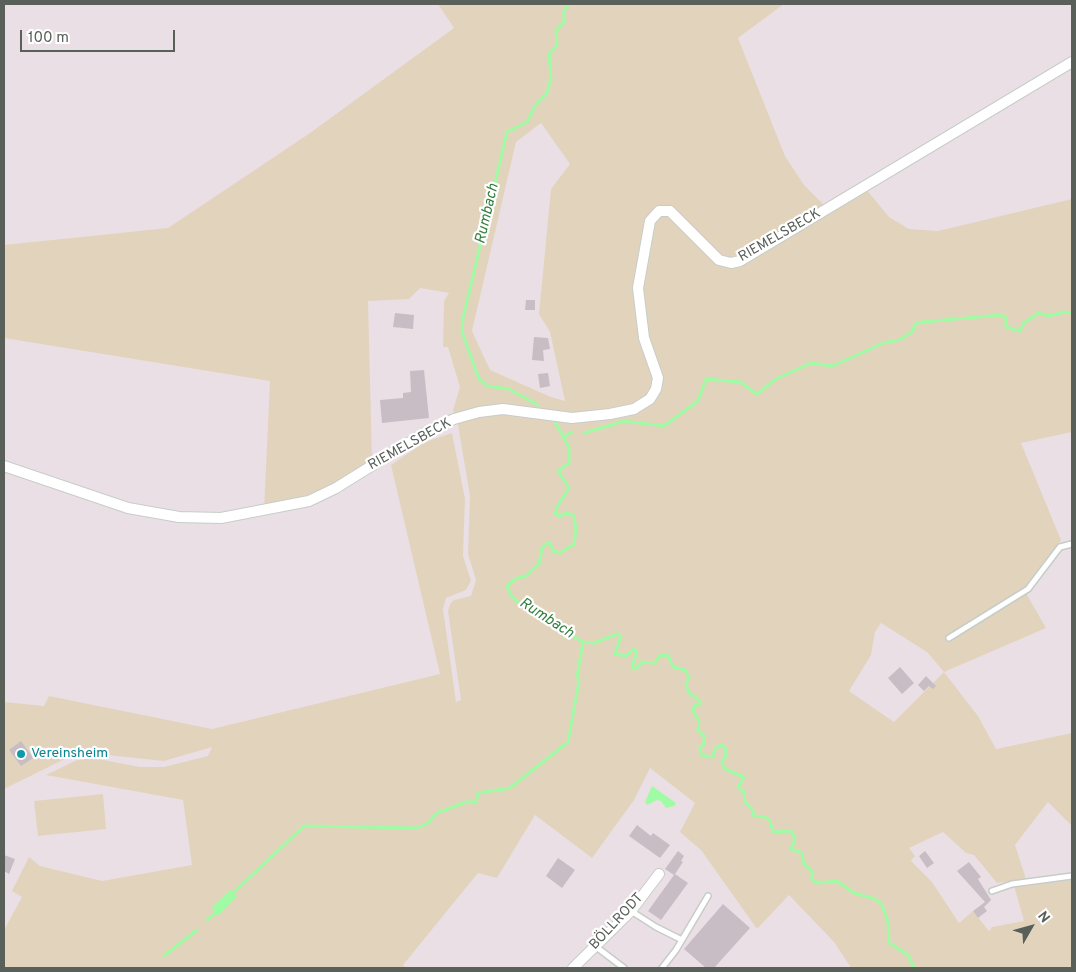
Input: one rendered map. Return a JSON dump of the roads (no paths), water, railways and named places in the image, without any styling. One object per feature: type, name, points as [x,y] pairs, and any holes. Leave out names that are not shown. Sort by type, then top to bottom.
[{"type":"street","name":"RIEMELSBECK","points":[[4,466],[128,508],[179,517],[221,518],[310,501],[336,488],[426,432],[454,419],[479,412],[503,409],[572,418],[610,414],[634,409],[650,399],[657,384],[656,373],[644,338],[638,288],[650,221],[659,211],[670,211],[719,260],[731,263],[740,261],[1072,62]]},
{"type":"street","name":"BÖLLRODT","points":[[573,968],[631,911],[659,874]]},
{"type":"lane","points":[[949,638],[1028,589],[1060,546],[1072,544]]},
{"type":"lane","points":[[992,891],[1012,884],[1072,876]]},
{"type":"lane","points":[[662,968],[682,940],[708,896]]},
{"type":"lane","points":[[631,911],[656,927],[682,940]]},
{"type":"lane","points":[[595,946],[624,968]]},
{"type":"waterway","name":"Rumbach","points":[[538,405],[509,389],[488,386],[479,379],[462,332],[463,318],[507,132],[527,122],[535,106],[547,93],[551,77],[549,54],[557,45],[556,31],[564,22],[564,10],[569,4]]},
{"type":"waterway","points":[[584,433],[624,421],[664,426],[698,401],[706,379],[740,382],[757,394],[776,379],[811,363],[833,366],[883,343],[899,340],[913,331],[915,324],[922,322],[1000,315],[1006,317],[1006,327],[1020,331],[1023,324],[1038,313],[1049,316],[1064,312],[1072,313]]},
{"type":"waterway","name":"Rumbach","points":[[555,422],[569,447],[569,463],[558,471],[569,488],[557,507],[555,514],[560,516],[567,513],[574,516],[576,530],[574,544],[560,553],[553,551],[550,543],[547,543],[542,548],[539,564],[526,576],[515,579],[507,586],[512,597],[527,609],[538,610],[549,623],[583,642],[594,643],[617,634],[621,636],[615,654],[626,656],[634,649],[637,652],[632,667],[635,669],[643,662],[655,663],[659,656],[668,655],[673,667],[685,670],[689,677],[686,685],[690,694],[700,701],[700,704],[694,706],[693,711],[699,721],[698,730],[704,736],[704,744],[700,749],[701,755],[713,757],[715,749],[721,745],[725,747],[726,755],[722,762],[725,769],[744,777],[738,787],[744,792],[745,802],[752,809],[754,816],[765,817],[770,821],[773,832],[791,831],[795,838],[791,849],[802,853],[804,864],[812,871],[812,880],[819,883],[837,881],[854,893],[875,899],[882,905],[888,922],[889,943],[908,955],[914,968]]},
{"type":"waterway","points":[[564,437],[572,432]]},
{"type":"waterway","points":[[233,893],[304,826],[417,828],[428,823],[437,813],[466,802],[476,802],[478,793],[510,788],[568,742],[579,681],[577,676],[583,642]]},
{"type":"waterway","points":[[207,920],[217,911]]},
{"type":"waterway","points":[[164,956],[197,930]]},
{"type":"place","name":"Vereinsheim","points":[[21,754]]}]
